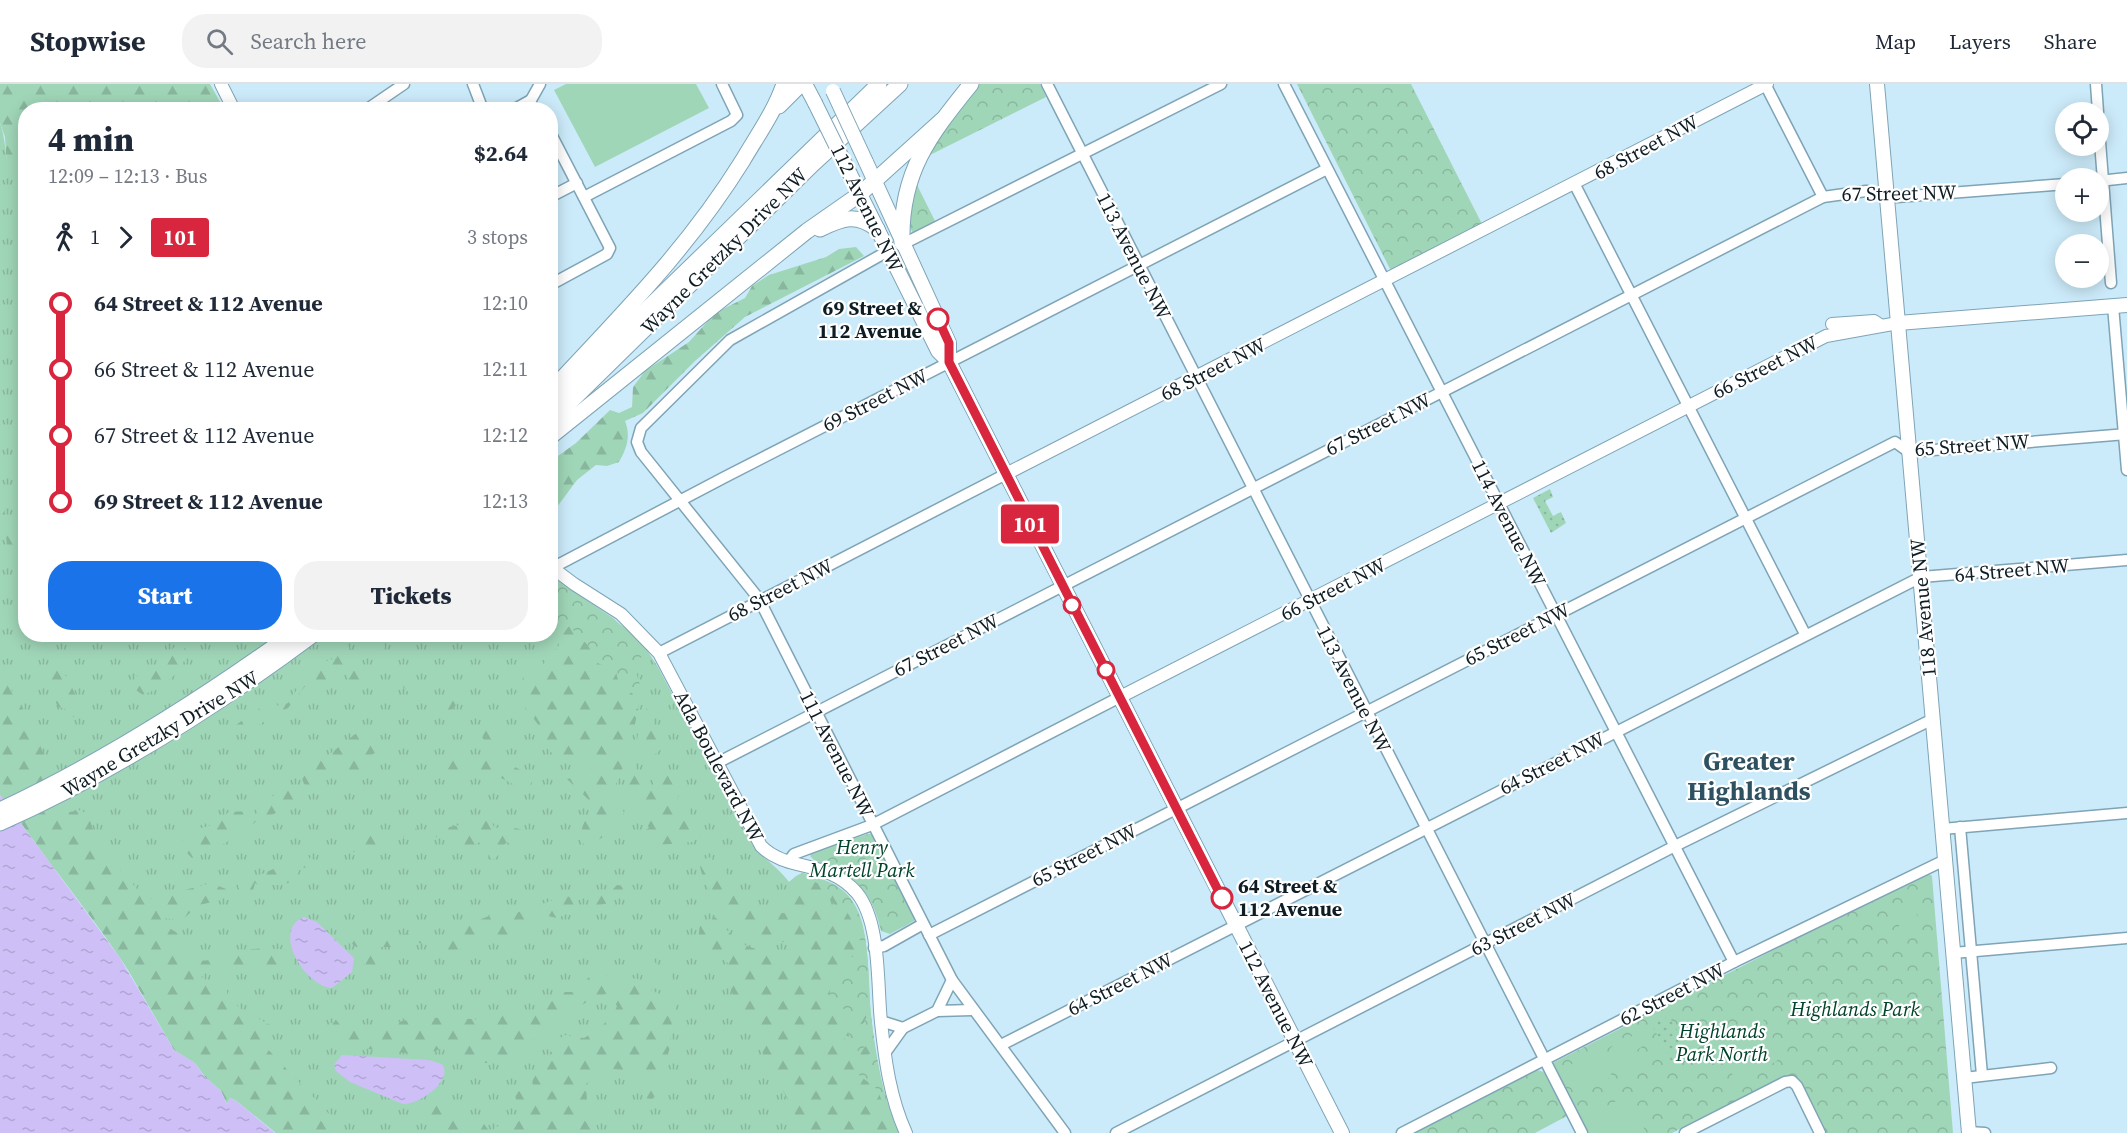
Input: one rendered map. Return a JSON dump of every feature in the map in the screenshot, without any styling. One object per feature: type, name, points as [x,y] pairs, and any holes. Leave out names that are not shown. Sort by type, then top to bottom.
[{"type":"main road","points":[[558,382],[673,260],[718,200],[765,122],[784,84]]},
{"type":"main road","points":[[765,122],[803,84]]},
{"type":"main road","name":"112 Avenue NW","points":[[803,84],[815,103],[938,351],[949,362],[1342,1133]]},
{"type":"main road","name":"Wayne Gretzky Drive NW","points":[[558,395],[803,155],[879,84]]},
{"type":"main road","name":"Wayne Gretzky Drive NW","points":[[558,414],[804,172],[900,84]]},
{"type":"main road","points":[[902,244],[904,195],[924,149],[942,120],[971,84]]},
{"type":"main road","name":"118 Avenue NW","points":[[1877,84],[1969,1132]]},
{"type":"main road","name":"112 Avenue NW","points":[[831,87],[949,343],[949,362]]},
{"type":"main road","points":[[558,431],[798,239],[860,194],[942,120]]},
{"type":"main road","points":[[798,239],[832,223],[852,218],[863,219],[877,229]]},
{"type":"main road","name":"66 Street NW","points":[[1898,323],[2127,304]]},
{"type":"main road","name":"Wayne Gretzky Drive NW","points":[[0,810],[91,771],[281,642]]},
{"type":"main road","name":"Wayne Gretzky Drive NW","points":[[0,824],[91,771],[218,702],[303,642]]},
{"type":"street","points":[[221,84],[230,102]]},
{"type":"street","points":[[378,102],[404,84]]},
{"type":"street","points":[[473,84],[480,102]]},
{"type":"street","points":[[533,102],[540,84]]},
{"type":"street","points":[[584,197],[731,121],[737,115],[722,84]]},
{"type":"street","name":"113 Avenue NW","points":[[1047,84],[1582,1133]]},
{"type":"street","points":[[902,244],[1221,84]]},
{"type":"street","name":"114 Avenue NW","points":[[1284,84],[1734,962]]},
{"type":"street","points":[[1766,84],[1823,197]]},
{"type":"street","name":"68 Street NW","points":[[659,653],[759,599],[1575,185],[1766,84]]},
{"type":"street","points":[[2096,84],[2097,102]]},
{"type":"street","points":[[558,147],[609,250],[558,280]]},
{"type":"street","name":"69 Street NW","points":[[558,563],[1328,169]]},
{"type":"street","points":[[2109,180],[2127,178]]},
{"type":"street","points":[[558,193],[577,183]]},
{"type":"street","points":[[1575,185],[1805,634]]},
{"type":"street","name":"67 Street NW","points":[[717,763],[1823,197],[1866,191],[1897,197],[2055,185]]},
{"type":"street","points":[[2105,222],[2111,283]]},
{"type":"street","name":"111 Avenue NW","points":[[888,251],[730,340],[641,428],[637,442],[641,452],[759,599],[952,980],[1065,1133]]},
{"type":"street","points":[[2113,306],[2127,470]]},
{"type":"street","name":"66 Street NW","points":[[1832,324],[1874,321],[1880,325]]},
{"type":"street","name":"66 Street NW","points":[[788,862],[794,854],[872,825],[1826,336],[1898,323]]},
{"type":"street","name":"65 Street NW","points":[[929,935],[1895,442],[1909,452],[2125,434]]},
{"type":"street","name":"64 Street NW","points":[[1001,1045],[1615,730],[1921,577],[2127,560]]},
{"type":"street","name":"Ada Boulevard NW","points":[[558,572],[621,614],[659,653],[761,846],[771,857],[821,869],[851,887],[867,908],[874,948],[885,1053],[897,1113],[906,1133]]},
{"type":"street","name":"63 Street NW","points":[[1116,1133],[1675,846],[1933,718]]},
{"type":"street","points":[[1942,829],[2127,813]]},
{"type":"street","points":[[1960,828],[1982,1075]]},
{"type":"street","name":"62 Street NW","points":[[1402,1133],[1734,962],[1945,860]]},
{"type":"street","points":[[874,948],[884,946],[923,924]]},
{"type":"street","points":[[1953,953],[2127,938]]},
{"type":"street","points":[[938,1011],[952,980]]},
{"type":"street","points":[[885,1053],[903,1028],[938,1011],[972,1010]]},
{"type":"street","points":[[881,1021],[903,1028]]},
{"type":"street","points":[[1964,1078],[2051,1068]]},
{"type":"street","points":[[1685,1133],[1785,1082],[1792,1082],[1797,1086],[1820,1133]]},
{"type":"street","name":"118 Avenue NW","points":[[1969,1132],[1985,1133]]},
{"type":"green space","points":[[0,84],[210,84],[220,102],[18,102],[18,184],[16,185],[7,169],[5,137],[0,123]]},
{"type":"green space","points":[[566,84],[696,84],[709,108],[595,167],[554,90]]},
{"type":"green space","points":[[978,84],[1040,84],[1046,97],[926,157],[915,181],[936,223],[914,234],[907,218],[907,199],[914,178],[939,134]]},
{"type":"green space","points":[[1297,84],[1411,84],[1482,224],[1391,271]]},
{"type":"green space","points":[[0,123],[7,161],[12,176],[16,184],[18,184],[18,642],[558,642],[558,581],[625,628],[643,644],[658,667],[756,849],[789,882],[802,873],[810,875],[834,885],[853,901],[861,919],[866,942],[872,1021],[879,1070],[887,1102],[899,1133],[276,1133],[195,1063],[174,1050],[140,987],[75,893],[52,866],[0,793]]},
{"type":"green space","points":[[856,247],[864,256],[745,317],[695,361],[643,413],[625,421],[628,432],[627,442],[619,462],[607,466],[596,465],[577,480],[558,506],[558,456],[576,443],[610,410],[619,413],[632,407],[633,387],[645,371],[689,342],[715,313],[745,298],[752,286],[769,275],[826,257],[839,249]]},
{"type":"green space","points":[[1550,489],[1553,497],[1545,501],[1553,516],[1561,512],[1566,523],[1551,533],[1533,498]]},
{"type":"green space","points":[[0,496],[6,507],[4,513],[18,536],[18,570],[11,568],[14,554],[7,543],[4,524],[0,523]]},
{"type":"green space","points":[[558,581],[613,618],[645,647],[636,672],[641,688],[637,715],[633,693],[622,692],[617,671],[595,662],[591,648],[569,626],[558,639]]},
{"type":"green space","points":[[569,626],[591,648],[592,657],[615,668],[618,680],[635,696],[637,715],[627,758],[613,791],[613,800],[624,812],[622,818],[611,822],[603,837],[589,846],[582,843],[581,834],[584,823],[592,814],[592,803],[567,779],[585,775],[590,769],[589,758],[550,751],[542,743],[546,735],[515,694],[522,687],[523,675],[541,669],[548,656],[559,647],[558,639]]},
{"type":"green space","points":[[152,642],[166,642],[161,657],[153,661],[148,650]]},
{"type":"green space","points":[[379,642],[385,646],[383,653],[371,657],[362,655],[365,649]]},
{"type":"green space","points":[[344,644],[357,653],[353,656],[356,663],[368,671],[363,682],[355,683],[348,678],[347,671],[320,684],[306,685],[288,708],[274,715],[266,714],[267,720],[251,729],[249,727],[223,734],[267,703],[275,702],[278,706],[288,703],[307,674],[318,665],[337,658],[338,648]]},
{"type":"green space","points":[[179,645],[186,649],[185,657],[172,678],[143,695],[133,688],[140,672],[150,671],[157,663],[165,661],[173,648]]},
{"type":"green space","points":[[53,655],[61,656],[60,672],[67,677],[75,694],[86,706],[77,716],[73,717],[69,710],[58,707],[55,699],[47,673]]},
{"type":"green space","points":[[0,671],[28,718],[69,812],[82,810],[90,821],[100,849],[117,858],[117,867],[147,900],[211,883],[226,889],[221,900],[199,905],[182,920],[162,918],[159,927],[166,926],[184,937],[179,949],[196,961],[212,960],[232,951],[264,948],[288,950],[294,960],[292,967],[211,967],[201,977],[226,988],[228,997],[241,1009],[270,1025],[268,1034],[262,1043],[347,1133],[276,1133],[235,1100],[230,1098],[227,1104],[221,1091],[205,1077],[195,1063],[174,1050],[121,958],[0,795]]},
{"type":"green space","points":[[404,676],[428,688],[423,701],[418,701],[399,683]]},
{"type":"green space","points":[[442,695],[459,702],[447,715],[437,710]]},
{"type":"green space","points":[[643,704],[651,714],[661,749],[652,757],[637,740]]},
{"type":"green space","points":[[491,726],[497,729],[500,735],[497,741],[491,744],[485,741],[482,735],[485,729]]},
{"type":"green space","points":[[368,729],[375,730],[384,744],[375,753],[357,760],[363,768],[361,773],[347,779],[333,766],[321,785],[313,789],[304,784],[300,773],[309,762],[322,760],[358,732]]},
{"type":"green space","points":[[462,755],[476,755],[513,766],[531,775],[532,785],[529,787],[515,785],[495,775],[473,775],[437,767],[443,761]]},
{"type":"green space","points":[[631,756],[635,767],[645,779],[648,790],[653,791],[656,775],[673,776],[679,792],[677,802],[682,806],[681,813],[687,808],[702,835],[692,842],[659,845],[648,852],[641,832],[649,828],[628,786],[627,777]]},
{"type":"green space","points":[[286,786],[291,786],[301,797],[293,804],[257,821],[224,844],[192,858],[179,845],[190,831],[209,826],[229,812],[250,811],[256,814],[262,801],[275,795]]},
{"type":"green space","points":[[485,821],[490,821],[495,828],[515,828],[524,831],[532,837],[531,843],[525,849],[518,849],[507,842],[500,849],[501,853],[490,862],[488,857],[496,848],[492,842],[486,846],[478,842],[474,846],[464,847],[437,837],[421,843],[405,836],[376,847],[332,857],[335,848],[349,845],[358,838],[391,834],[398,828],[412,827],[424,832],[460,825],[482,825]]},
{"type":"green space","name":"Henry Martell Park","points":[[872,834],[914,917],[914,921],[890,934],[881,931],[872,904],[858,885],[850,878],[810,856],[812,852]]},
{"type":"green space","points":[[311,857],[315,864],[311,867],[300,868],[293,880],[288,883],[258,885],[255,883],[253,891],[245,898],[238,887],[242,876],[258,876],[293,860],[306,862]]},
{"type":"green space","points":[[712,857],[758,909],[773,915],[788,912],[789,882],[796,876],[820,884],[845,908],[860,941],[834,982],[831,998],[833,1005],[837,1007],[853,1011],[865,1010],[868,1014],[864,1023],[852,1030],[848,1028],[849,1038],[845,1036],[849,1045],[858,1051],[866,1046],[873,1052],[869,1056],[868,1084],[878,1090],[899,1133],[805,1133],[729,987],[725,974],[728,963],[715,953],[697,948],[700,924],[715,917],[741,943],[762,950],[784,950],[805,945],[822,936],[833,925],[837,913],[832,901],[814,892],[811,896],[824,913],[820,928],[803,938],[791,941],[777,942],[760,937],[736,921],[714,897],[706,884],[700,860]]},
{"type":"green space","name":"Highlands Park","points":[[1926,872],[1932,876],[1953,1133],[1826,1133],[1797,1078],[1788,1075],[1672,1133],[1588,1133],[1553,1063]]},
{"type":"green space","points":[[802,873],[822,879],[846,893],[862,923],[869,971],[872,1027],[886,1103],[881,1099],[878,1090],[854,1071],[862,1058],[873,1052],[866,1046],[858,1051],[844,1044],[845,1035],[849,1037],[848,1027],[852,1029],[864,1023],[868,1014],[865,1011],[853,1012],[828,1004],[831,984],[848,963],[860,941],[856,929],[838,899],[820,884],[796,876]]},
{"type":"green space","points":[[617,885],[633,887],[635,893],[627,896],[624,893],[605,904],[588,907],[589,900],[610,892]]},
{"type":"green space","points":[[565,896],[571,897],[576,903],[571,912],[557,918],[548,916],[547,909],[520,935],[486,939],[467,937],[464,941],[466,945],[458,951],[433,952],[435,946],[444,939],[442,936],[460,922],[474,922],[489,916],[496,908],[502,908],[511,914]]},
{"type":"green space","points":[[1916,907],[1919,936],[1900,938],[1898,908]]},
{"type":"green space","points":[[423,929],[431,930],[423,944],[409,940],[398,947],[356,947],[351,943],[356,935],[393,937]]},
{"type":"green space","points":[[397,951],[402,953],[402,957],[381,966],[362,964],[363,956]]},
{"type":"green space","points":[[649,955],[662,971],[672,975],[673,982],[664,984],[654,977],[643,961],[645,956]]},
{"type":"green space","points":[[597,969],[616,982],[636,978],[652,991],[673,999],[676,1008],[672,1018],[670,1047],[657,1095],[652,1099],[645,1098],[638,1076],[616,1069],[605,1070],[586,1084],[587,1101],[599,1133],[451,1133],[430,1114],[428,1104],[437,1092],[441,1092],[465,1121],[471,1122],[478,1116],[490,1132],[502,1123],[508,1126],[522,1116],[515,1096],[519,1091],[533,1091],[532,1074],[555,1054],[545,1048],[565,1035],[584,1038],[603,1025],[617,1006],[607,994],[597,996],[570,1012],[532,1040],[525,1056],[503,1062],[470,1066],[449,1046],[435,1051],[404,1053],[368,1049],[359,1042],[339,1044],[329,1032],[329,1024],[337,1021],[348,1036],[352,1023],[384,1032],[391,1025],[417,1019],[452,1018],[493,1021],[503,1014],[539,1010],[554,1000],[556,992],[576,992],[581,981],[585,981]]},
{"type":"green space","points":[[1759,1011],[1780,1052],[1777,1061],[1737,1083],[1728,1061],[1730,1042],[1741,1026]]},
{"type":"green space","points":[[1669,1016],[1690,1054],[1672,1063],[1652,1025]]},
{"type":"green space","points":[[1636,1034],[1642,1047],[1616,1060],[1610,1048]]},
{"type":"green space","points":[[1599,1050],[1612,1076],[1597,1084],[1583,1058]]},
{"type":"green space","points":[[1644,1050],[1650,1061],[1624,1074],[1618,1063]]},
{"type":"green space","points":[[1580,1060],[1593,1086],[1577,1094],[1564,1068]]},
{"type":"green space","points":[[1537,1070],[1544,1072],[1567,1116],[1535,1133],[1412,1133]]},
{"type":"green space","points":[[1628,1095],[1646,1133],[1598,1133],[1589,1115]]},
{"type":"water","points":[[0,795],[120,958],[174,1050],[195,1063],[204,1076],[221,1091],[227,1104],[230,1098],[235,1100],[275,1133],[0,1133]]},
{"type":"water","points":[[304,917],[317,922],[354,958],[352,972],[332,988],[321,985],[311,978],[295,957],[291,945],[291,933],[295,924]]},
{"type":"water","points":[[342,1055],[428,1060],[442,1064],[443,1078],[433,1091],[417,1101],[403,1104],[350,1082],[336,1071],[334,1065]]},
{"type":"bus line","name":"101","points":[[938,319],[949,343],[949,362],[1222,898]]},
{"type":"place","name":"69 Street & 112 Avenue","points":[[938,319]]},
{"type":"place","name":"64 Street & 112 Avenue","points":[[1222,898]]},
{"type":"district","name":"Greater Highlands","points":[[1749,776]]},
{"type":"park label","name":"Highlands Park North","points":[[1722,1042]]}]
